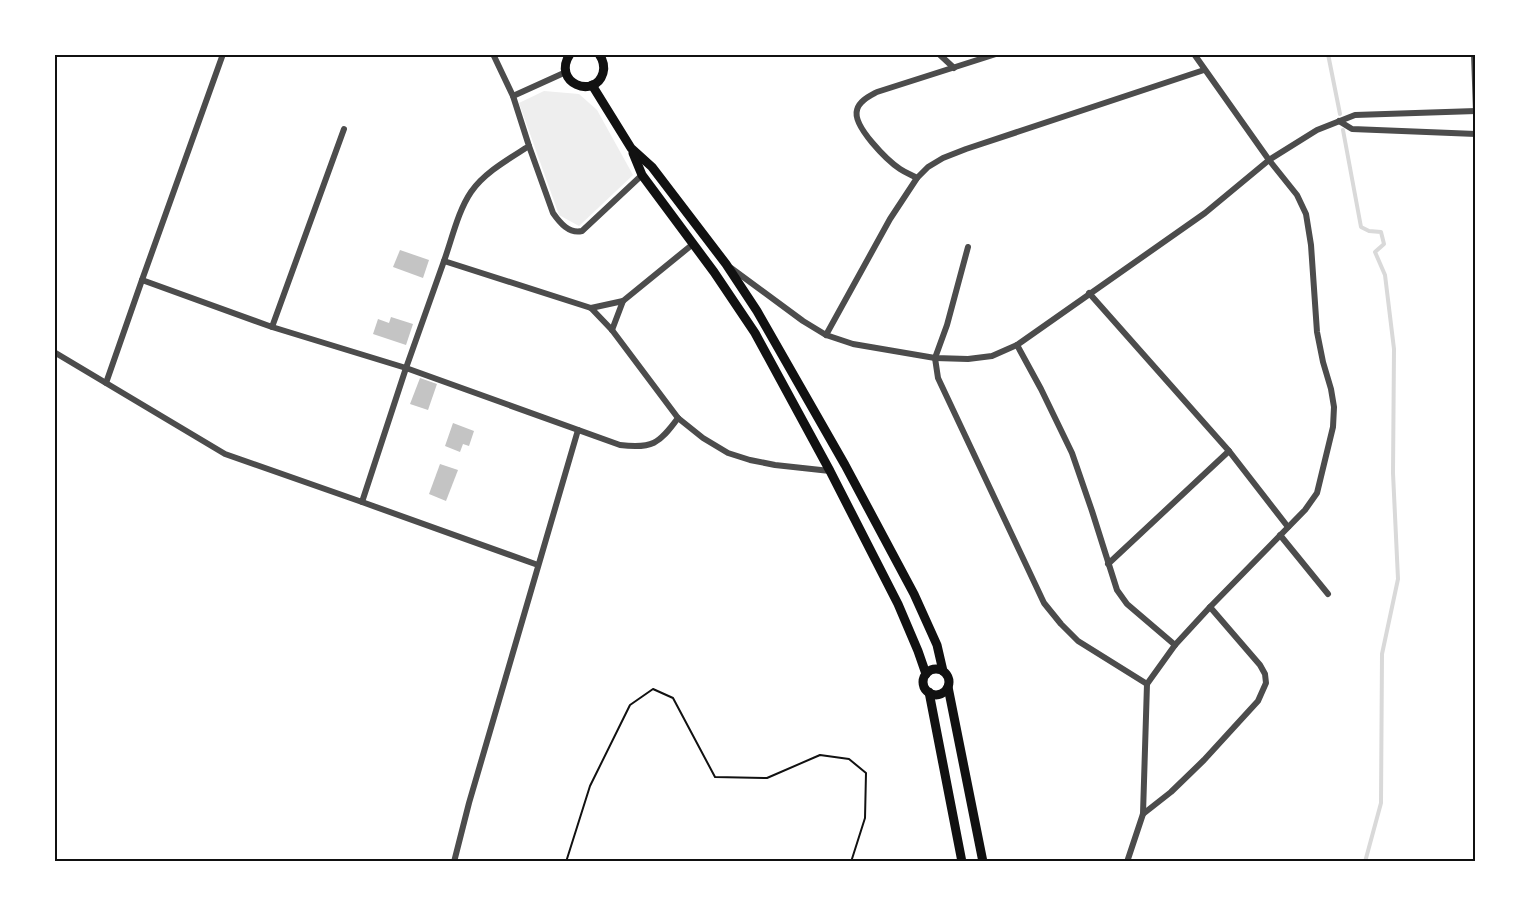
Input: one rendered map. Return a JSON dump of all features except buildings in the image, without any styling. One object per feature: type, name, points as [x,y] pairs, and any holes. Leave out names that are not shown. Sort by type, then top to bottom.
[{"type":"main road","points":[[570,54],[567,59],[566,72],[571,81],[581,86],[592,85],[602,77],[604,64],[601,56],[612,54]]},
{"type":"main road","points":[[592,85],[631,148],[642,175],[714,272],[755,333],[830,471],[898,604],[926,674]]},
{"type":"main road","points":[[631,148],[652,167],[726,264],[757,311],[845,465],[909,584],[937,645],[943,671],[948,677],[948,687],[983,862]]},
{"type":"main road","points":[[943,671],[936,669],[926,674],[924,684],[929,693],[962,862]]},
{"type":"main road","points":[[929,693],[938,694],[948,687]]},
{"type":"street","points":[[106,383],[223,54]]},
{"type":"street","points":[[494,54],[513,96],[553,213],[570,231],[582,231],[642,175]]},
{"type":"street","points":[[939,54],[954,68]]},
{"type":"street","points":[[917,178],[900,169],[874,146],[856,117],[857,110],[866,99],[877,92],[996,54]]},
{"type":"street","points":[[1127,862],[1143,814],[1147,684],[1175,645],[1305,510],[1317,493],[1333,427],[1334,407],[1331,389],[1317,332],[1311,245],[1306,213],[1297,195],[1269,160],[1194,54]]},
{"type":"street","points":[[726,264],[783,308],[826,335],[853,344],[935,358],[968,359],[992,356],[1017,345],[1154,250],[1205,213],[1269,160],[1317,130],[1354,115],[1476,112],[1474,54]]},
{"type":"street","points":[[826,335],[890,219],[917,178],[928,167],[966,149],[1204,70]]},
{"type":"street","points":[[513,96],[566,72]]},
{"type":"street","points":[[1339,121],[1353,129],[1476,134]]},
{"type":"street","points":[[272,327],[344,129]]},
{"type":"street","points":[[362,502],[460,214],[471,192],[488,174],[529,146]]},
{"type":"street","points":[[591,308],[623,301],[693,244]]},
{"type":"street","points":[[968,248],[947,325],[935,358],[938,378],[1044,603],[1078,641],[1147,684]]},
{"type":"street","points":[[444,261],[591,308],[612,330],[678,418],[703,438],[728,453],[775,465],[830,471]]},
{"type":"street","points":[[142,280],[272,327],[406,368],[620,445],[639,447],[654,443],[668,432],[678,418]]},
{"type":"street","points":[[1089,293],[1229,451],[1288,527]]},
{"type":"street","points":[[612,330],[623,301]]},
{"type":"street","points":[[1017,345],[1072,453],[1117,590],[1127,604],[1175,645]]},
{"type":"street","points":[[54,352],[225,453],[538,565]]},
{"type":"street","points":[[453,862],[578,430]]},
{"type":"street","points":[[1108,564],[1229,451]]},
{"type":"street","points":[[1281,535],[1328,594]]},
{"type":"street","points":[[1143,814],[1172,792],[1204,760],[1258,701],[1263,692],[1266,682],[1260,665],[1210,607]]},
{"type":"path","points":[[566,862],[590,786],[630,705],[653,688],[673,698],[715,777],[767,778],[820,755],[849,759],[866,773],[865,818],[851,862]]},
{"type":"shaded area","points":[[544,91],[579,94],[597,110],[633,175],[579,226],[559,215],[519,103]]},
{"type":"waterway","points":[[1328,54],[1340,114]]},
{"type":"waterway","points":[[1343,130],[1361,227],[1369,231],[1381,232],[1384,244],[1375,252],[1385,275],[1394,349],[1393,473],[1398,579],[1382,654],[1381,803],[1365,862]]}]
